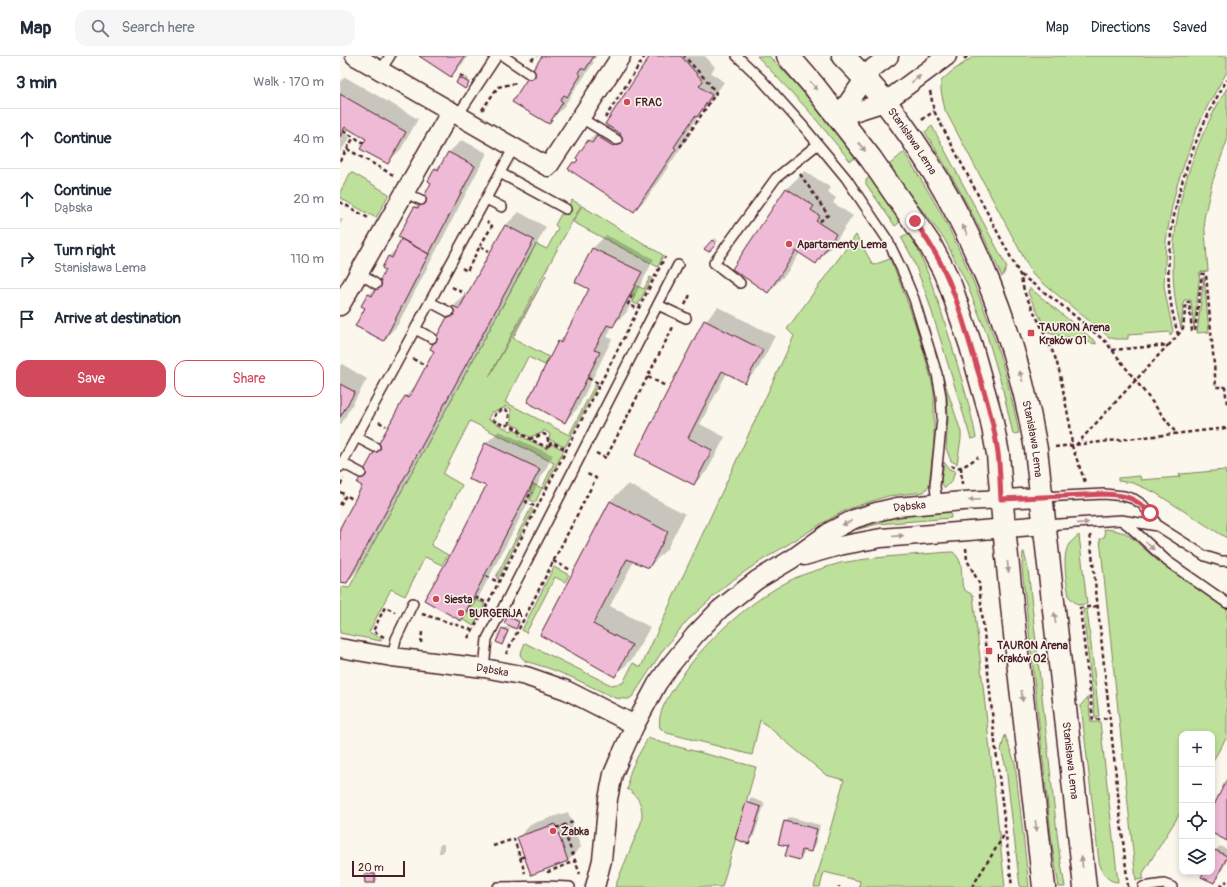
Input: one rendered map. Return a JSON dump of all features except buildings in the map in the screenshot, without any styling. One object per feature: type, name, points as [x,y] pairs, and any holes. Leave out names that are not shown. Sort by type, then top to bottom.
[{"type":"main road","points":[[788,56],[814,86],[871,159],[929,243],[943,269],[971,346],[991,417],[998,454],[1001,499],[1017,652],[1044,887]]},
{"type":"main road","name":"Stanisława Lema","points":[[843,56],[885,102],[907,132],[954,208],[982,265],[1011,344],[1023,384],[1035,443],[1085,887]]},
{"type":"street","points":[[355,56],[385,63],[454,113],[548,167],[620,56]]},
{"type":"street","points":[[838,117],[864,78],[873,68],[889,56]]},
{"type":"street","points":[[838,117],[885,102],[946,56]]},
{"type":"street","points":[[340,306],[359,273],[403,186],[454,113]]},
{"type":"street","name":"Dąbska","points":[[588,882],[602,860],[606,811],[613,774],[635,725],[669,667],[695,635],[720,610],[757,580],[792,559],[831,531],[854,519],[897,507],[937,503],[1041,497]]},
{"type":"street","name":"Dąbska","points":[[792,559],[839,546],[881,538],[1045,525]]},
{"type":"street","name":"Dąbska","points":[[340,648],[392,657],[484,668],[526,676],[559,688],[635,725]]},
{"type":"lane","points":[[737,56],[761,79],[846,178],[887,239],[902,270],[914,299],[937,374],[941,396],[942,418],[935,486],[937,503]]},
{"type":"lane","points":[[454,113],[496,57],[530,74]]},
{"type":"lane","points":[[581,118],[617,140]]},
{"type":"lane","points":[[740,283],[714,263],[776,178],[818,144]]},
{"type":"lane","points":[[361,473],[341,465],[514,147]]},
{"type":"lane","points":[[500,173],[566,209]]},
{"type":"lane","points":[[403,186],[421,200]]},
{"type":"lane","points":[[486,199],[502,207]]},
{"type":"lane","points":[[484,668],[487,639],[678,265]]},
{"type":"lane","points":[[359,273],[376,284]]},
{"type":"lane","points":[[430,302],[449,312]]},
{"type":"lane","points":[[658,305],[683,317]]},
{"type":"lane","points":[[415,329],[432,338]]},
{"type":"lane","points":[[356,437],[375,447]]},
{"type":"lane","points":[[1041,497],[1104,494],[1124,496],[1134,499],[1143,505],[1158,526]]},
{"type":"lane","points":[[1045,525],[1121,520],[1158,526],[1205,556],[1221,561],[1227,561]]},
{"type":"lane","points":[[1121,520],[1167,561],[1227,603]]},
{"type":"lane","points":[[392,657],[398,634],[413,603]]},
{"type":"lane","points":[[1143,887],[1164,884],[1172,887]]},
{"type":"lane","points":[[498,887],[570,887]]},
{"type":"path","points":[[528,65],[532,59],[537,56]]},
{"type":"path","points":[[680,148],[716,93],[684,56]]},
{"type":"path","points":[[480,114],[498,87],[516,82],[520,77]]},
{"type":"path","points":[[1178,335],[1169,286],[1169,254],[1173,225],[1180,189],[1192,150],[1202,124],[1227,80]]},
{"type":"path","points":[[930,90],[934,111],[1020,275],[1025,294],[1054,357],[1059,370],[1074,445],[1085,482]]},
{"type":"path","points":[[918,123],[934,111]]},
{"type":"path","points":[[343,131],[364,143]]},
{"type":"path","points":[[340,161],[354,137]]},
{"type":"path","points":[[347,149],[403,186]]},
{"type":"path","points":[[793,164],[828,215],[819,222]]},
{"type":"path","points":[[340,202],[371,220]]},
{"type":"path","points":[[458,269],[461,268],[467,271],[480,246],[489,251]]},
{"type":"path","points":[[468,638],[488,603],[665,257]]},
{"type":"path","points":[[1074,445],[1178,335],[1183,328],[1186,303],[1189,302],[1192,331],[1195,331],[1202,274],[1206,274],[1216,387],[1226,387],[1227,404]]},
{"type":"path","points":[[1020,275],[1064,307],[1106,342],[1176,434]]},
{"type":"path","points":[[585,447],[606,458],[648,377],[683,317],[691,293]]},
{"type":"path","points":[[632,296],[628,304],[638,309]]},
{"type":"path","points":[[1112,350],[1169,344]]},
{"type":"path","points":[[648,377],[666,386]]},
{"type":"path","points":[[588,378],[600,384]]},
{"type":"path","points":[[509,425],[509,412],[504,409],[496,414],[493,420],[503,425],[509,425],[518,430],[520,434],[546,447],[552,442],[580,458]]},
{"type":"path","points":[[1050,448],[1227,428]]},
{"type":"path","points":[[530,439],[544,434],[547,436],[549,445]]},
{"type":"path","points":[[962,490],[961,467],[980,456]]},
{"type":"path","points":[[503,660],[596,478],[575,468]]},
{"type":"path","points":[[340,492],[354,500]]},
{"type":"path","points":[[530,494],[526,502],[536,507]]},
{"type":"path","points":[[340,505],[346,495]]},
{"type":"path","points":[[1090,531],[1128,887]]},
{"type":"path","points":[[966,545],[967,560],[979,583],[1012,887]]},
{"type":"path","points":[[553,561],[571,570]]},
{"type":"path","points":[[486,576],[498,582]]},
{"type":"path","points":[[475,597],[488,603]]},
{"type":"path","points":[[1097,606],[1080,608],[1092,720],[1109,718]]},
{"type":"path","points":[[420,646],[422,632]]},
{"type":"path","points":[[556,828],[573,822]]},
{"type":"path","points":[[562,826],[575,861],[588,882]]},
{"type":"path","points":[[972,887],[1006,832]]},
{"type":"path","points":[[493,846],[514,839],[530,886]]},
{"type":"path","points":[[520,858],[525,856]]},
{"type":"path","points":[[548,876],[548,872],[575,861]]},
{"type":"path","points":[[1220,887],[1227,881]]},
{"type":"green space","points":[[757,56],[769,56],[781,68],[857,157],[850,161],[809,111]]},
{"type":"green space","points":[[974,56],[1227,56],[1227,72],[1209,103],[1195,132],[1177,185],[1171,211],[1166,241],[1164,286],[1173,331],[1170,336],[1170,332],[1128,335],[1128,339],[1115,339],[1109,337],[1033,275],[945,110],[941,91],[941,81]]},
{"type":"green space","points":[[1227,88],[1227,141],[1212,183],[1204,218],[1208,271],[1200,272],[1194,328],[1191,300],[1184,300],[1181,328],[1175,297],[1173,266],[1175,235],[1180,204],[1188,173],[1199,144],[1212,115]]},
{"type":"green space","points":[[932,126],[1007,267],[1002,277],[985,239],[966,203],[925,132]]},
{"type":"green space","points":[[904,152],[943,217],[975,286],[1001,359],[1019,433],[1013,434],[1002,386],[986,332],[966,282],[945,240],[888,166]]},
{"type":"green space","points":[[351,172],[389,194],[376,218],[340,198],[340,192]]},
{"type":"green space","points":[[871,176],[901,218],[899,223],[895,226],[866,184],[866,180]]},
{"type":"green space","points":[[572,200],[581,205],[489,377],[546,275],[513,338],[549,357],[545,365],[528,357],[505,402],[569,435],[595,385],[597,386],[565,447],[549,439],[550,434],[544,430],[542,433],[530,437],[521,433],[520,428],[511,424],[511,409],[505,406],[504,408],[494,412],[492,411],[488,419],[511,431],[513,429],[518,431],[519,435],[547,449],[552,444],[564,450],[544,489],[542,488],[554,463],[470,421],[443,474],[462,485],[431,545],[448,555],[442,565],[425,557],[405,596],[391,589],[369,632],[381,638],[381,641],[340,633],[340,587],[349,588],[536,244],[547,249],[558,228],[555,225],[561,214],[563,215]]},
{"type":"green space","points":[[582,206],[663,255],[658,267],[573,222]]},
{"type":"green space","points":[[856,235],[873,265],[890,259],[914,320],[932,382],[934,393],[934,443],[929,485],[924,492],[888,496],[846,510],[756,564],[727,584],[687,621],[663,650],[633,696],[629,699],[615,698],[571,677],[525,661],[520,655],[525,643],[611,685],[623,683],[633,663],[641,667],[794,336],[787,329]]},
{"type":"green space","points":[[911,235],[935,293],[972,416],[976,438],[971,439],[927,296],[912,257],[901,237]]},
{"type":"green space","points":[[650,277],[652,278],[638,305],[632,302],[635,295],[631,293],[635,285],[644,289]]},
{"type":"green space","points":[[1204,277],[1209,332],[1197,333]]},
{"type":"green space","points":[[1029,289],[1031,289],[1096,342],[1096,344],[1048,333],[1028,293]]},
{"type":"green space","points":[[943,377],[961,432],[957,464],[951,461],[946,448],[948,418],[947,397]]},
{"type":"green space","points":[[944,462],[949,469],[955,471],[952,481],[945,488],[941,481]]},
{"type":"green space","points":[[1225,470],[1227,475],[1227,538],[1154,492],[1133,483],[1118,481],[1118,478],[1140,476],[1141,480],[1180,477],[1179,473]]},
{"type":"green space","points":[[533,484],[542,488],[535,503],[530,500],[533,493],[529,491]]},
{"type":"green space","points":[[531,508],[533,510],[498,579],[496,577]]},
{"type":"green space","points":[[950,508],[951,518],[878,524],[854,529],[879,518]]},
{"type":"green space","points":[[1104,529],[1125,533],[1157,560],[1227,609],[1227,737],[1215,757],[1215,731],[1179,731],[1179,815],[1143,873],[1143,879],[1136,880],[1100,539],[1105,536]]},
{"type":"green space","points":[[1079,535],[1087,604],[1078,605],[1069,597],[1065,556],[1069,544]]},
{"type":"green space","points":[[953,552],[961,564],[963,588],[973,595],[1005,887],[859,887],[860,881],[824,872],[820,887],[814,887],[844,780],[826,775],[760,720],[752,755],[667,733],[660,728],[660,715],[670,694],[692,662],[704,648],[732,620],[780,586],[795,578],[843,562],[873,558]]},
{"type":"green space","points":[[1023,552],[1028,569],[1059,851],[1065,887],[1059,887],[1053,852],[1022,567]]},
{"type":"green space","points":[[554,567],[569,575],[565,582],[555,577],[526,633],[522,630]]},
{"type":"green space","points":[[474,599],[485,604],[474,626],[463,620]]},
{"type":"green space","points":[[1087,609],[1099,716],[1095,717],[1083,610]]},
{"type":"green space","points":[[1088,697],[1091,722],[1100,722],[1118,882],[1114,882],[1108,878],[1103,872],[1099,862],[1081,705]]},
{"type":"green space","points":[[1005,735],[1015,763],[1029,887],[1020,887],[1006,767],[1001,750]]},
{"type":"green space","points":[[648,738],[756,767],[722,887],[615,887],[641,823],[642,813],[640,803],[635,795],[627,789],[632,768]]},
{"type":"place","name":"FRAC","points":[[627,102]]},
{"type":"place","name":"Apartamenty Lema","points":[[789,244]]},
{"type":"place","name":"TAURON Arena Kraków 01","points":[[1031,333]]},
{"type":"place","name":"Siesta","points":[[436,599]]},
{"type":"place","name":"BURGERiJA","points":[[461,613]]},
{"type":"place","name":"TAURON Arena Kraków 02","points":[[989,651]]},
{"type":"place","name":"Żabka","points":[[553,831]]},
{"type":"route","points":[[915,221],[937,256],[943,269],[971,346],[984,389],[995,436],[998,454],[1001,499],[1104,494],[1124,496],[1134,499],[1143,505],[1150,513]]}]
